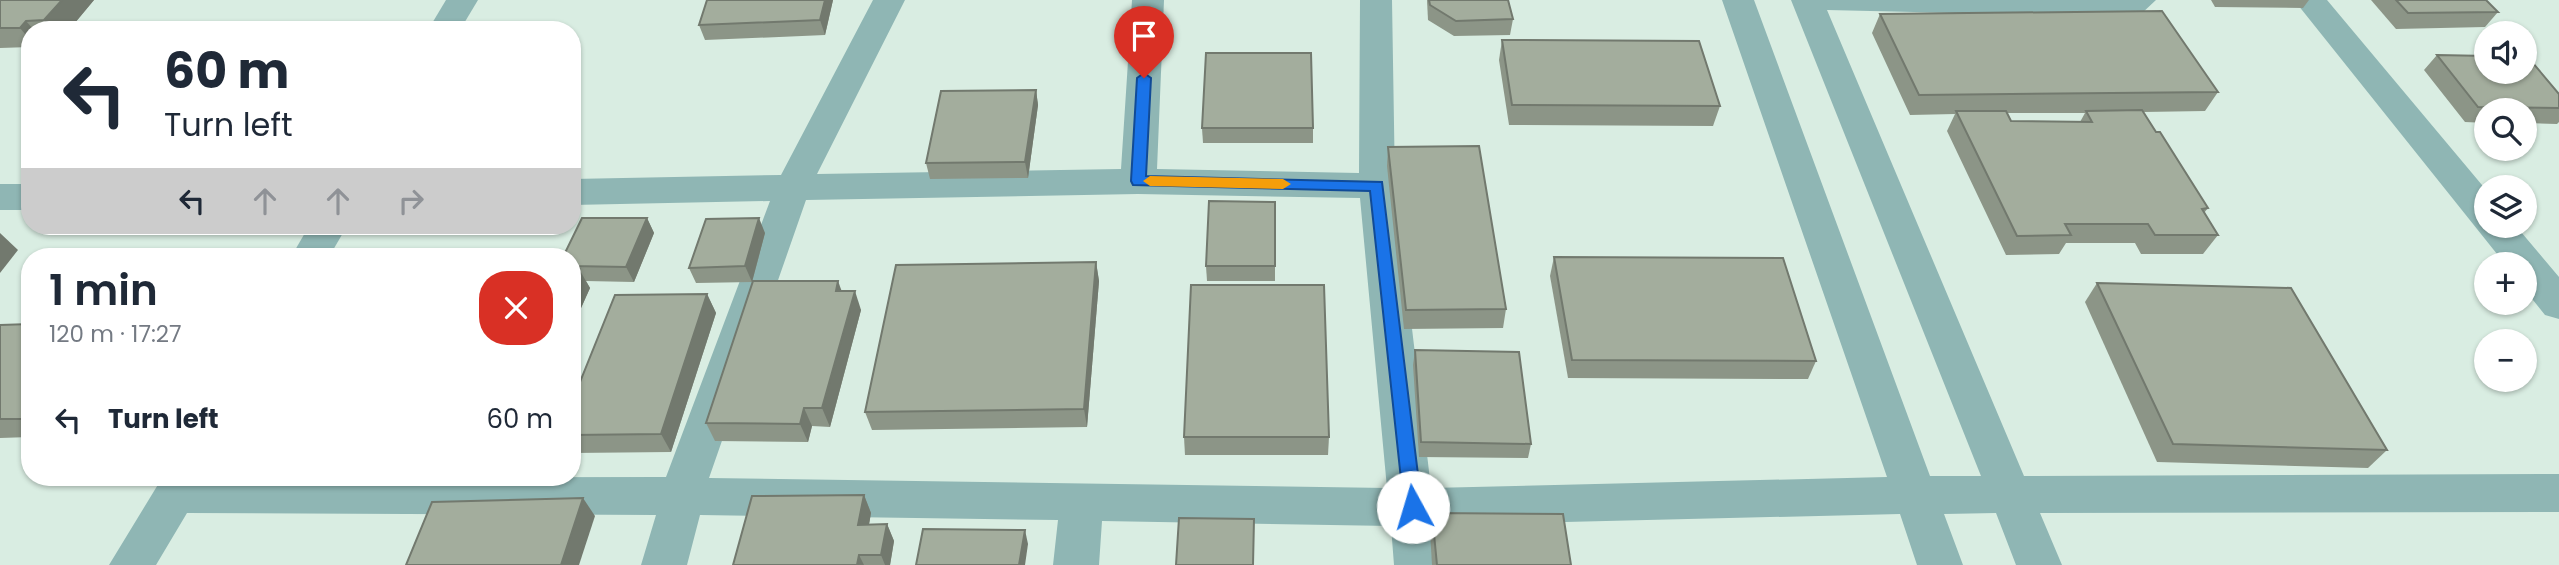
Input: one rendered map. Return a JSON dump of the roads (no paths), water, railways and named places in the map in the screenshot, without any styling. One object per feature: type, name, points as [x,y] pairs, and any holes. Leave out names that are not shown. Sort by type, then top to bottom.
[{"type":"street","points":[[449,21],[462,0]]},
{"type":"street","points":[[664,565],[681,496],[778,236],[792,188],[890,0]]},
{"type":"street","points":[[1138,181],[1149,0]]},
{"type":"street","points":[[1376,0],[1377,186],[1413,507],[1417,565]]},
{"type":"street","points":[[1738,0],[1940,565]]},
{"type":"street","points":[[1807,0],[2039,565]]},
{"type":"street","points":[[1815,0],[2130,7],[2140,0]]},
{"type":"street","points":[[2311,0],[2474,200]]},
{"type":"street","points":[[581,192],[1138,181],[1377,186]]},
{"type":"street","points":[[0,197],[21,197]]},
{"type":"street","points":[[2505,238],[2559,304]]},
{"type":"street","points":[[132,565],[180,486],[1413,507],[1915,495],[2559,493]]},
{"type":"street","points":[[1076,565],[1082,503]]}]
